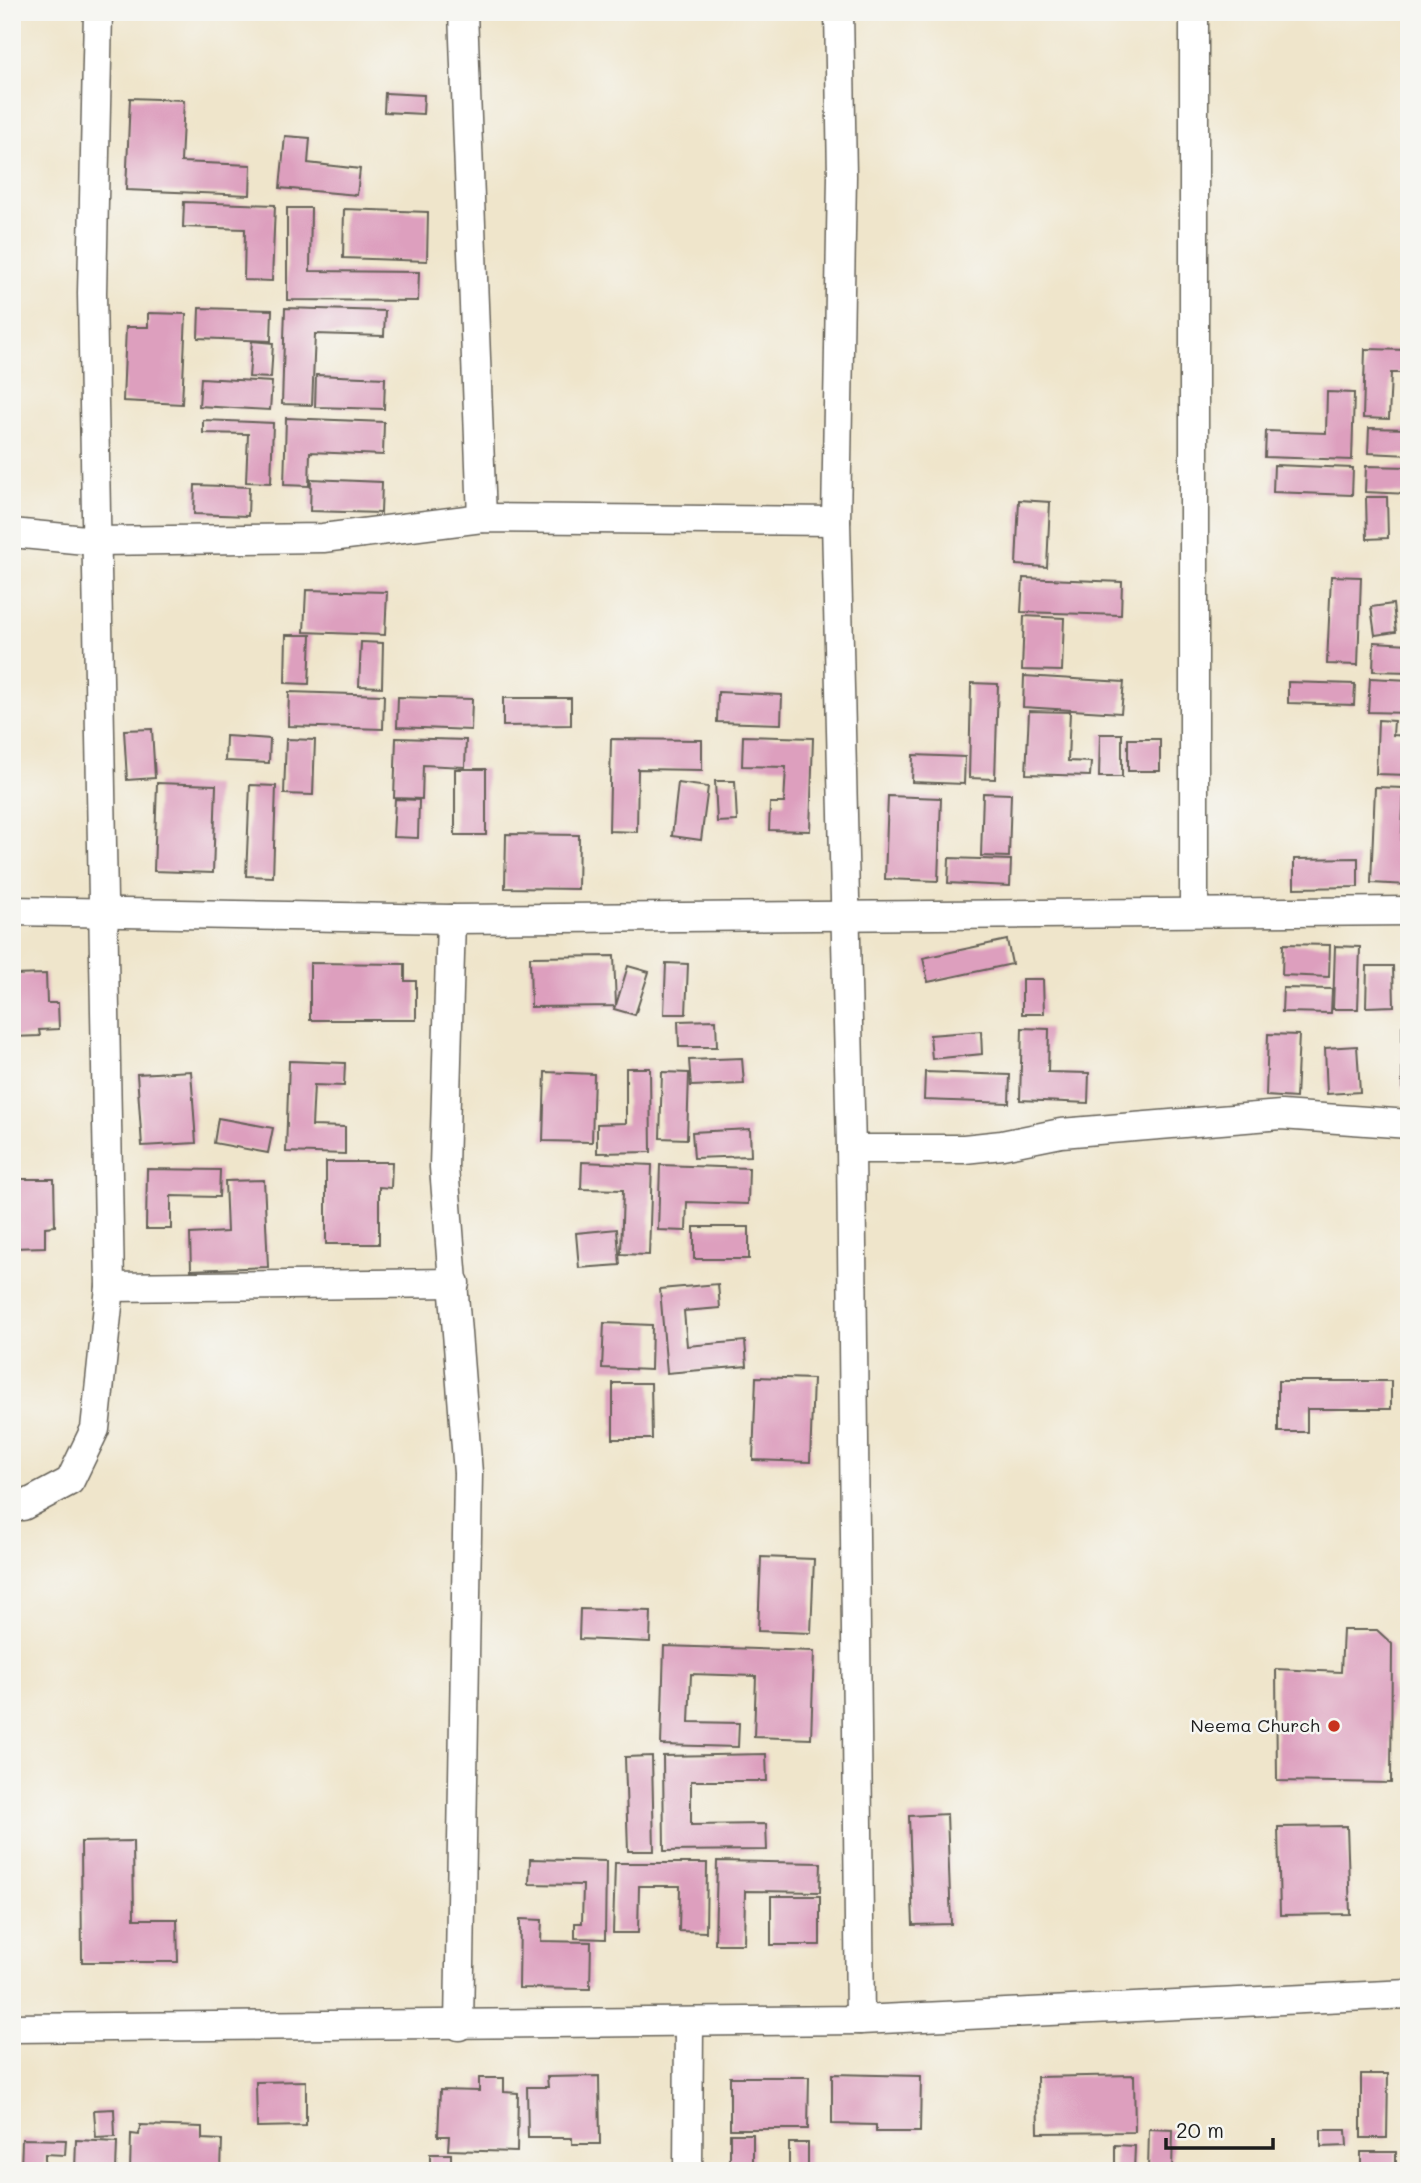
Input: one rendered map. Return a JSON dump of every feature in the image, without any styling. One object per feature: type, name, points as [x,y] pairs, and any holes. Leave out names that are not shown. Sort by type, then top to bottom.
[{"type":"street","points":[[12,1506],[23,1506],[70,1480],[95,1429],[110,1287],[92,293],[98,12]]},
{"type":"street","points":[[463,12],[482,519]]},
{"type":"street","points":[[839,12],[842,176],[836,521],[851,1149],[860,2020]]},
{"type":"street","points":[[1194,12],[1194,912]]},
{"type":"street","points":[[12,533],[96,541],[323,538],[482,519],[836,521]]},
{"type":"street","points":[[12,911],[451,919],[1409,911]]},
{"type":"street","points":[[451,919],[444,1167],[456,1283],[468,1472],[458,2026]]},
{"type":"street","points":[[851,1149],[964,1149],[1002,1145],[1061,1133],[1281,1115],[1409,1124]]},
{"type":"street","points":[[110,1287],[456,1283]]},
{"type":"street","points":[[12,2028],[458,2026],[860,2020],[1409,1994]]},
{"type":"street","points":[[688,2171],[689,2023]]},
{"type":"building","points":[[385,93],[424,95],[423,114],[384,112]]},
{"type":"building","points":[[130,98],[184,100],[181,162],[251,165],[250,195],[126,190]]},
{"type":"building","points":[[285,136],[310,138],[308,163],[360,169],[357,195],[280,188]]},
{"type":"building","points":[[184,202],[275,205],[272,281],[244,280],[245,229],[183,227]]},
{"type":"building","points":[[287,208],[311,208],[310,271],[419,272],[418,301],[287,300]]},
{"type":"building","points":[[344,209],[428,212],[427,261],[343,258]]},
{"type":"building","points":[[199,308],[272,310],[271,341],[198,338]]},
{"type":"building","points":[[285,308],[385,311],[384,336],[315,334],[312,405],[282,404]]},
{"type":"building","points":[[148,313],[186,314],[182,404],[123,401],[126,327],[148,327]]},
{"type":"building","points":[[252,341],[273,343],[271,378],[249,377]]},
{"type":"building","points":[[1365,349],[1409,350],[1409,373],[1391,373],[1389,419],[1363,418]]},
{"type":"building","points":[[316,375],[385,378],[384,409],[315,407]]},
{"type":"building","points":[[201,378],[272,382],[270,410],[199,406]]},
{"type":"building","points":[[1327,392],[1354,393],[1352,460],[1265,457],[1266,431],[1326,433]]},
{"type":"building","points":[[286,418],[384,422],[383,455],[310,452],[309,486],[284,485]]},
{"type":"building","points":[[203,420],[273,423],[271,483],[246,482],[248,434],[203,433]]},
{"type":"building","points":[[1369,428],[1409,429],[1409,455],[1368,453]]},
{"type":"building","points":[[1274,465],[1353,468],[1352,495],[1273,492]]},
{"type":"building","points":[[1366,466],[1409,467],[1409,494],[1365,492]]},
{"type":"building","points":[[311,479],[382,482],[381,513],[310,511]]},
{"type":"building","points":[[195,485],[249,487],[248,516],[194,514]]},
{"type":"building","points":[[1366,497],[1387,497],[1388,538],[1367,539]]},
{"type":"building","points":[[1019,500],[1050,502],[1047,567],[1016,565]]},
{"type":"building","points":[[1331,576],[1361,577],[1358,665],[1327,664]]},
{"type":"building","points":[[1023,578],[1122,582],[1121,615],[1021,612]]},
{"type":"building","points":[[306,590],[387,592],[385,635],[304,632]]},
{"type":"building","points":[[1393,604],[1396,632],[1375,635],[1371,607]]},
{"type":"building","points":[[1024,616],[1064,618],[1062,671],[1022,670]]},
{"type":"building","points":[[286,635],[311,635],[309,684],[285,683]]},
{"type":"building","points":[[361,642],[383,643],[382,687],[359,686]]},
{"type":"building","points":[[1374,642],[1409,644],[1409,672],[1373,671]]},
{"type":"building","points":[[1024,676],[1124,682],[1121,713],[1023,707]]},
{"type":"building","points":[[1370,678],[1409,680],[1409,713],[1368,712]]},
{"type":"building","points":[[1288,682],[1355,684],[1354,705],[1288,703]]},
{"type":"building","points":[[971,683],[998,684],[995,779],[969,778]]},
{"type":"building","points":[[289,692],[384,695],[383,729],[288,726]]},
{"type":"building","points":[[718,692],[782,695],[781,724],[717,722]]},
{"type":"building","points":[[398,697],[472,699],[471,730],[397,727]]},
{"type":"building","points":[[503,698],[571,698],[571,725],[503,726]]},
{"type":"building","points":[[1029,711],[1070,712],[1068,761],[1091,762],[1090,776],[1026,774]]},
{"type":"building","points":[[1378,720],[1394,721],[1393,735],[1409,736],[1409,775],[1376,774]]},
{"type":"building","points":[[152,729],[155,778],[127,780],[124,730]]},
{"type":"building","points":[[1100,734],[1122,734],[1122,777],[1099,777]]},
{"type":"building","points":[[226,736],[270,739],[269,763],[225,761]]},
{"type":"building","points":[[743,736],[813,738],[810,831],[769,830],[770,803],[784,803],[786,767],[742,766]]},
{"type":"building","points":[[396,738],[466,740],[465,767],[423,765],[422,799],[394,798]]},
{"type":"building","points":[[286,739],[315,740],[313,795],[284,794]]},
{"type":"building","points":[[611,739],[702,740],[702,770],[638,769],[637,832],[609,831]]},
{"type":"building","points":[[1128,739],[1160,739],[1160,771],[1128,771]]},
{"type":"building","points":[[913,755],[965,757],[964,784],[912,782]]},
{"type":"building","points":[[455,769],[486,769],[486,835],[455,835]]},
{"type":"building","points":[[715,781],[735,781],[737,821],[717,822]]},
{"type":"building","points":[[157,783],[216,785],[213,873],[154,871]]},
{"type":"building","points":[[678,783],[708,787],[701,840],[672,836]]},
{"type":"building","points":[[250,785],[276,786],[273,877],[246,876]]},
{"type":"building","points":[[1375,787],[1404,788],[1401,852],[1409,853],[1409,885],[1371,883]]},
{"type":"building","points":[[983,793],[1011,794],[1009,857],[981,856]]},
{"type":"building","points":[[888,796],[941,798],[938,881],[885,879]]},
{"type":"building","points":[[395,799],[419,800],[418,838],[393,837]]},
{"type":"building","points":[[506,834],[579,835],[578,889],[505,888]]},
{"type":"building","points":[[949,858],[1011,860],[1010,886],[948,883]]},
{"type":"building","points":[[1358,858],[1358,887],[1294,888],[1294,859]]},
{"type":"building","points":[[1007,940],[1012,964],[928,982],[923,958]]},
{"type":"building","points":[[1283,944],[1330,945],[1329,977],[1282,975]]},
{"type":"building","points":[[1335,946],[1360,947],[1358,1009],[1333,1009]]},
{"type":"building","points":[[614,956],[616,1005],[628,966],[649,972],[635,1015],[614,1009],[615,1006],[531,1007],[530,957]]},
{"type":"building","points":[[310,963],[405,964],[405,981],[416,981],[416,1020],[310,1020]]},
{"type":"building","points":[[666,963],[688,964],[686,1014],[664,1014]]},
{"type":"building","points":[[1367,966],[1393,966],[1394,1006],[1366,1007]]},
{"type":"building","points":[[46,974],[47,1003],[58,1003],[59,1029],[39,1030],[40,1036],[12,1037],[12,975]]},
{"type":"building","points":[[1022,979],[1043,979],[1044,1014],[1022,1014]]},
{"type":"building","points":[[1283,988],[1332,989],[1331,1013],[1282,1012]]},
{"type":"building","points":[[716,1020],[717,1047],[679,1047],[678,1021]]},
{"type":"building","points":[[1402,1026],[1409,1026],[1409,1088],[1402,1088]]},
{"type":"building","points":[[1022,1028],[1049,1029],[1048,1072],[1089,1073],[1088,1103],[1020,1100]]},
{"type":"building","points":[[981,1031],[982,1054],[932,1059],[930,1035]]},
{"type":"building","points":[[1268,1034],[1299,1035],[1296,1098],[1266,1096]]},
{"type":"building","points":[[1357,1046],[1360,1092],[1327,1094],[1325,1048]]},
{"type":"building","points":[[742,1058],[744,1084],[691,1086],[689,1060]]},
{"type":"building","points":[[289,1061],[345,1063],[344,1086],[314,1085],[312,1126],[345,1127],[345,1154],[286,1152]]},
{"type":"building","points":[[626,1068],[650,1068],[651,1152],[597,1153],[597,1124],[626,1123]]},
{"type":"building","points":[[191,1071],[196,1143],[142,1146],[137,1074]]},
{"type":"building","points":[[545,1072],[594,1074],[592,1142],[543,1141]]},
{"type":"building","points":[[662,1072],[689,1073],[687,1139],[660,1138]]},
{"type":"building","points":[[925,1072],[1010,1075],[1009,1103],[924,1100]]},
{"type":"building","points":[[218,1118],[273,1128],[268,1153],[214,1143]]},
{"type":"building","points":[[750,1129],[751,1156],[694,1158],[692,1132]]},
{"type":"building","points":[[326,1162],[392,1162],[391,1188],[379,1187],[379,1244],[326,1244]]},
{"type":"building","points":[[582,1162],[652,1165],[649,1255],[621,1254],[623,1190],[581,1189]]},
{"type":"building","points":[[660,1165],[749,1168],[748,1204],[687,1202],[686,1231],[658,1230]]},
{"type":"building","points":[[147,1169],[220,1170],[219,1197],[171,1196],[171,1229],[146,1229]]},
{"type":"building","points":[[12,1179],[54,1179],[55,1226],[45,1227],[45,1247],[12,1248]]},
{"type":"building","points":[[264,1180],[268,1267],[191,1270],[190,1234],[227,1232],[225,1181]]},
{"type":"building","points":[[694,1227],[749,1227],[749,1259],[694,1259]]},
{"type":"building","points":[[617,1229],[620,1265],[579,1268],[576,1233]]},
{"type":"building","points":[[718,1284],[720,1308],[684,1311],[687,1346],[745,1341],[747,1366],[667,1373],[660,1289]]},
{"type":"building","points":[[604,1323],[652,1325],[651,1370],[602,1368]]},
{"type":"building","points":[[756,1377],[813,1379],[810,1462],[753,1460]]},
{"type":"building","points":[[1278,1381],[1391,1381],[1391,1409],[1307,1409],[1307,1432],[1278,1432]]},
{"type":"building","points":[[613,1383],[651,1383],[652,1439],[613,1439]]},
{"type":"building","points":[[761,1557],[814,1559],[811,1633],[758,1631]]},
{"type":"building","points":[[580,1609],[651,1611],[650,1642],[579,1639]]},
{"type":"building","name":"Neema Church","points":[[1343,1630],[1377,1630],[1392,1644],[1391,1783],[1277,1781],[1276,1669],[1341,1672]]},
{"type":"building","points":[[664,1646],[814,1651],[811,1739],[754,1737],[756,1676],[691,1674],[689,1722],[739,1723],[738,1747],[661,1745]]},
{"type":"building","points":[[766,1754],[767,1781],[691,1781],[691,1825],[766,1824],[767,1850],[664,1851],[663,1756]]},
{"type":"building","points":[[652,1756],[654,1851],[628,1851],[625,1757]]},
{"type":"building","points":[[947,1814],[951,1924],[913,1925],[909,1816]]},
{"type":"building","points":[[1347,1826],[1350,1914],[1280,1915],[1278,1827]]},
{"type":"building","points":[[133,1841],[134,1919],[177,1919],[178,1962],[82,1962],[81,1842]]},
{"type":"building","points":[[530,1859],[606,1861],[605,1939],[575,1938],[575,1923],[582,1923],[583,1885],[529,1884]]},
{"type":"building","points":[[717,1861],[821,1863],[820,1892],[745,1891],[744,1944],[715,1944]]},
{"type":"building","points":[[615,1863],[707,1863],[706,1932],[679,1931],[680,1886],[639,1886],[638,1933],[613,1933]]},
{"type":"building","points":[[771,1896],[820,1896],[820,1945],[771,1945]]},
{"type":"building","points":[[520,1919],[542,1920],[541,1941],[591,1942],[590,1989],[519,1988]]},
{"type":"building","points":[[832,2074],[921,2076],[920,2132],[876,2132],[876,2125],[832,2124]]},
{"type":"building","points":[[1361,2074],[1388,2074],[1387,2138],[1361,2138]]},
{"type":"building","points":[[1134,2075],[1135,2132],[1038,2133],[1037,2077]]},
{"type":"building","points":[[599,2076],[600,2144],[572,2144],[572,2138],[528,2138],[527,2087],[548,2087],[547,2077]]},
{"type":"building","points":[[730,2077],[809,2077],[808,2129],[730,2129]]},
{"type":"building","points":[[479,2078],[504,2078],[504,2092],[518,2093],[517,2152],[448,2150],[449,2136],[438,2136],[440,2090],[479,2091]]},
{"type":"building","points":[[306,2081],[306,2126],[257,2127],[256,2082]]},
{"type":"building","points":[[114,2109],[115,2137],[96,2138],[94,2110]]},
{"type":"building","points":[[140,2125],[202,2127],[202,2139],[222,2140],[221,2171],[130,2171],[131,2134],[139,2135]]},
{"type":"building","points":[[1149,2129],[1173,2130],[1172,2171],[1148,2171]]},
{"type":"building","points":[[1321,2130],[1346,2130],[1347,2146],[1321,2147]]},
{"type":"building","points":[[730,2134],[753,2134],[753,2171],[730,2171]]},
{"type":"building","points":[[22,2139],[66,2140],[65,2155],[45,2154],[45,2171],[21,2171]]},
{"type":"building","points":[[76,2140],[117,2142],[116,2171],[75,2171]]},
{"type":"building","points":[[789,2143],[808,2143],[808,2171],[789,2171]]},
{"type":"building","points":[[1115,2145],[1135,2146],[1134,2171],[1115,2171]]},
{"type":"building","points":[[1361,2152],[1396,2152],[1396,2171],[1361,2171]]},
{"type":"building","points":[[430,2154],[451,2154],[451,2171],[430,2171]]},
{"type":"place","name":"Neema Church","points":[[1334,1726]]}]
